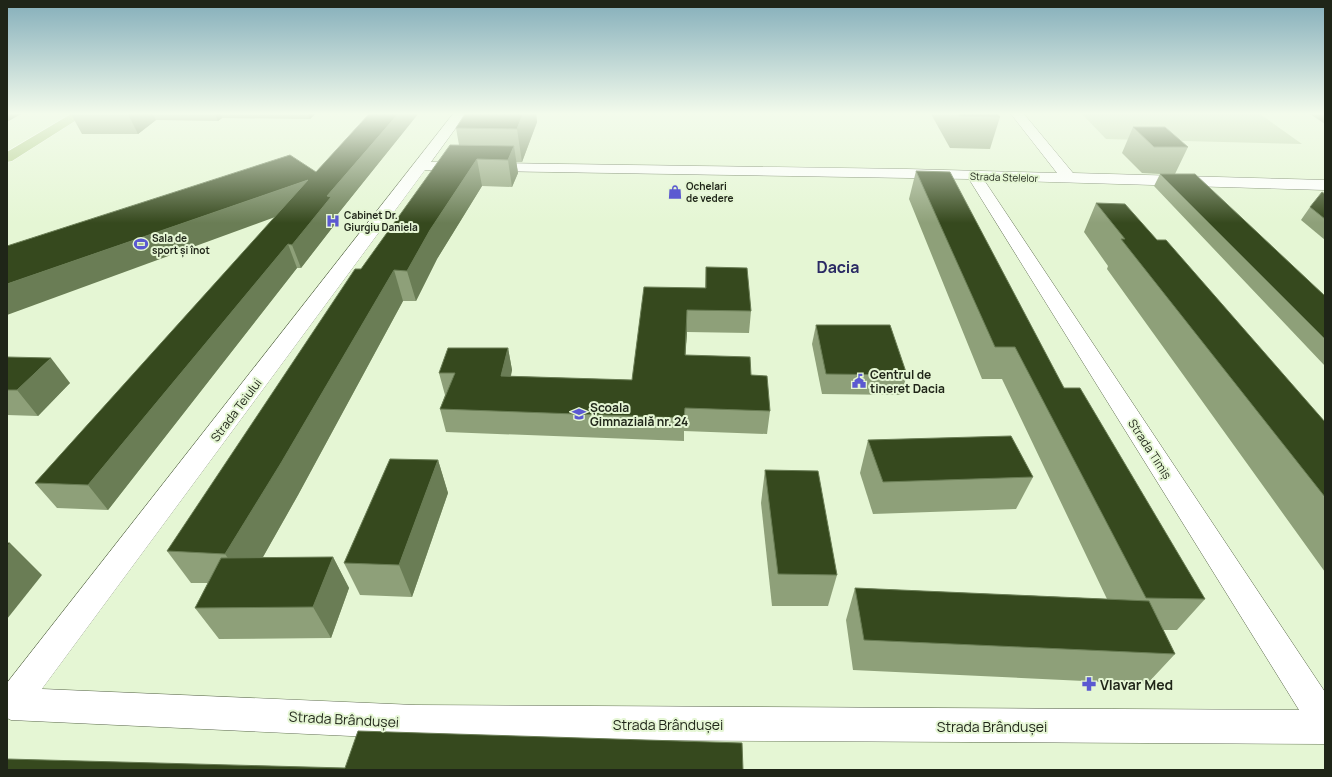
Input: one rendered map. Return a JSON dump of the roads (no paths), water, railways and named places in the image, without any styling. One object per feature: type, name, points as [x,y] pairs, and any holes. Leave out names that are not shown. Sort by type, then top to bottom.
[{"type":"main road","points":[[7,158],[20,150]]},
{"type":"street","name":"Strada Teiului","points":[[11,704],[398,198],[432,150]]},
{"type":"street","points":[[1047,150],[1070,178]]},
{"type":"street","name":"Strada Stelelor","points":[[420,166],[908,172],[974,176],[1325,185]]},
{"type":"street","name":"Strada Timiș","points":[[974,176],[1325,721]]},
{"type":"street","name":"Strada Brândușei","points":[[11,704],[415,722],[1325,728]]},
{"type":"place","name":"Ochelari de vedere","points":[[675,192]]},
{"type":"place","name":"Cabinet Dr. Giurgiu Daniela","points":[[333,221]]},
{"type":"place","name":"Sala de sport și înot","points":[[141,244]]},
{"type":"place","name":"Centrul de tineret Dacia","points":[[859,381]]},
{"type":"place","name":"Școala Gimnazială nr. 24","points":[[579,414]]},
{"type":"place","name":"Vlavar Med","points":[[1089,684]]},
{"type":"district","name":"Dacia","points":[[838,267]]}]
